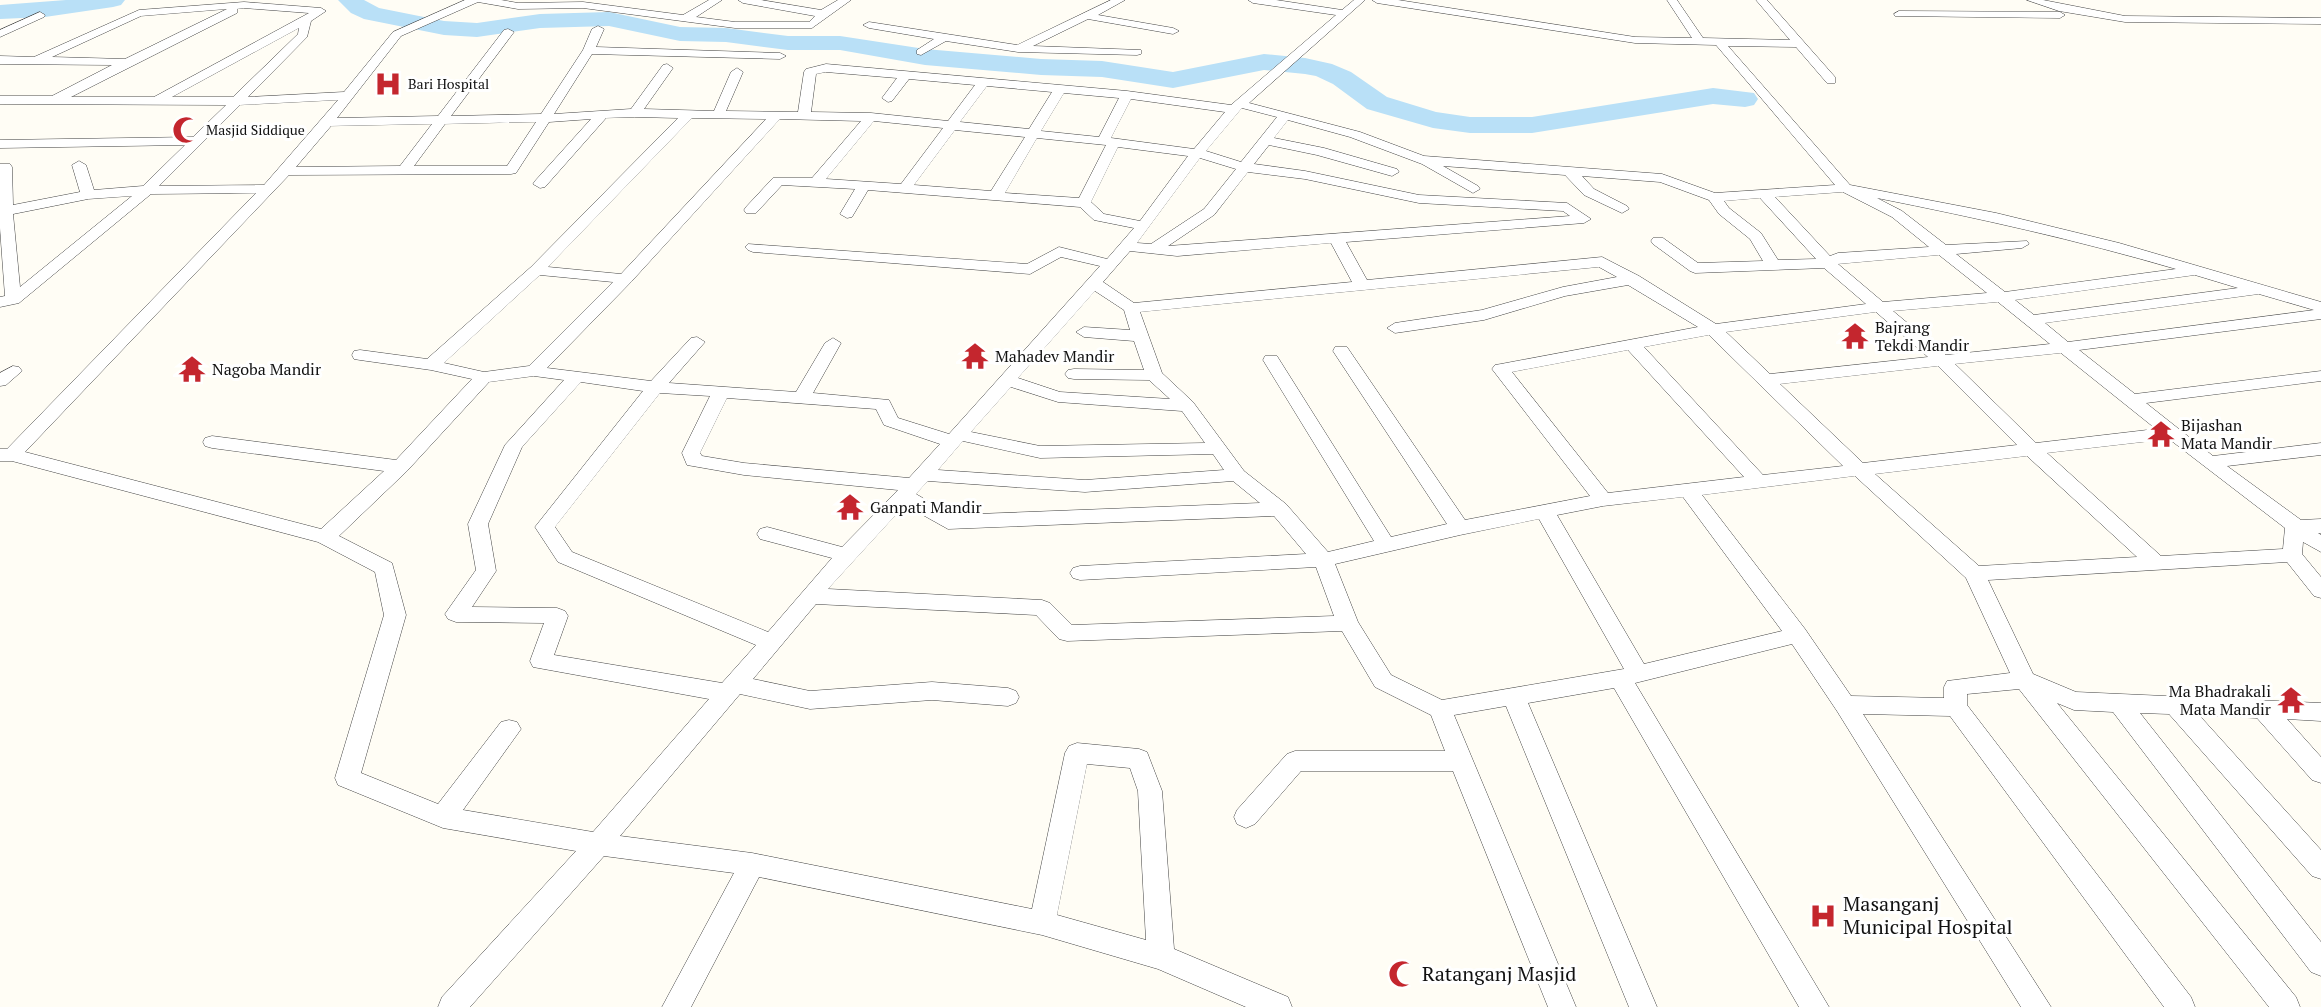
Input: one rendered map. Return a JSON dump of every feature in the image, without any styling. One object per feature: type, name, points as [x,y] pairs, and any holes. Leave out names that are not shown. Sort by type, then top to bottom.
[{"type":"street","points":[[6,455],[285,171],[397,34],[456,3],[474,0]]},
{"type":"street","points":[[481,0],[524,6],[583,5],[748,25],[812,25],[823,14],[846,0]]},
{"type":"street","points":[[685,18],[717,0]]},
{"type":"street","points":[[743,0],[777,2],[823,14]]},
{"type":"street","points":[[1008,61],[1017,49],[1120,0]]},
{"type":"street","points":[[1253,0],[1344,13]]},
{"type":"street","points":[[452,1007],[598,844],[846,555],[956,438],[1127,246],[1197,153],[1237,106],[1360,0]]},
{"type":"street","points":[[1377,0],[1635,40],[1801,44]]},
{"type":"street","points":[[1672,0],[1701,43]]},
{"type":"street","points":[[1761,0],[1831,80]]},
{"type":"street","points":[[2032,0],[2059,8],[2125,19],[2321,21]]},
{"type":"street","points":[[748,25],[777,2]]},
{"type":"street","points":[[53,102],[244,5]]},
{"type":"street","points":[[35,61],[139,13],[244,5],[321,11],[156,101]]},
{"type":"street","points":[[1899,14],[2108,16]]},
{"type":"street","points":[[1,33],[40,15]]},
{"type":"street","points":[[1088,16],[1173,31]]},
{"type":"street","points":[[6,301],[147,190],[303,35],[306,20]]},
{"type":"street","points":[[868,25],[1017,49],[1137,52]]},
{"type":"street","points":[[285,171],[511,170],[589,50],[598,29]]},
{"type":"street","points":[[404,170],[508,32]]},
{"type":"street","points":[[921,52],[944,37]]},
{"type":"street","points":[[1719,43],[1845,188],[1897,214],[2209,462],[2321,545]]},
{"type":"street","points":[[589,50],[780,56]]},
{"type":"street","points":[[0,60],[126,63]]},
{"type":"street","points":[[635,113],[668,68]]},
{"type":"street","points":[[804,114],[808,75],[815,70],[826,68],[1237,106],[1285,115],[1393,146],[1473,189]]},
{"type":"street","points":[[719,113],[737,72]]},
{"type":"street","points":[[888,98],[905,76]]},
{"type":"street","points":[[905,188],[982,84]]},
{"type":"street","points":[[996,195],[1060,89]]},
{"type":"street","points":[[1084,203],[1127,95]]},
{"type":"street","points":[[0,100],[236,102],[348,96]]},
{"type":"street","points":[[327,122],[545,118],[635,113],[804,114],[871,117],[1109,141],[1197,153],[1244,167],[1305,176],[1419,199],[1567,207],[1584,219],[1177,251],[1127,246]]},
{"type":"street","points":[[431,365],[536,270],[690,113]]},
{"type":"street","points":[[534,371],[625,279],[778,114]]},
{"type":"street","points":[[540,184],[602,115]]},
{"type":"street","points":[[1153,249],[1209,212],[1285,115]]},
{"type":"street","points":[[816,182],[871,117]]},
{"type":"street","points":[[1319,151],[1337,130]]},
{"type":"street","points":[[1266,140],[1319,151],[1392,172]]},
{"type":"street","points":[[0,144],[195,141]]},
{"type":"street","points":[[1422,160],[1662,178],[1714,197],[1845,188],[1996,217],[2114,246],[2321,307]]},
{"type":"street","points":[[79,165],[88,195]]},
{"type":"street","points":[[5,167],[3,212],[6,301]]},
{"type":"street","points":[[1569,171],[1589,192],[1622,209]]},
{"type":"street","points":[[751,210],[778,181],[816,182],[1084,203],[1099,217],[1144,226]]},
{"type":"street","points":[[847,214],[864,186]]},
{"type":"street","points":[[3,212],[88,195],[147,190],[267,189]]},
{"type":"street","points":[[1764,194],[1828,263],[1940,360],[2032,450],[2155,562]]},
{"type":"street","points":[[1714,197],[1724,211],[1756,236],[1773,265]]},
{"type":"street","points":[[1336,238],[1363,287]]},
{"type":"street","points":[[1658,241],[1695,268],[1828,263],[1838,258],[2022,244]]},
{"type":"street","points":[[753,247],[1030,269],[1059,252],[1110,264]]},
{"type":"street","points":[[1094,283],[1131,308],[1602,262],[1633,279],[1713,329],[1859,470],[1974,574],[2025,680],[2286,1007]]},
{"type":"street","points":[[536,270],[625,279]]},
{"type":"street","points":[[1603,500],[1501,369],[1713,329],[1880,307],[2002,297],[2199,270]]},
{"type":"street","points":[[1395,328],[1484,315],[1563,292],[1633,279]]},
{"type":"street","points":[[2031,320],[2263,289]]},
{"type":"street","points":[[1131,308],[1154,375],[1187,406],[1237,475],[1279,509],[1323,560],[1348,623],[1383,681],[1440,709],[1629,676],[1797,635]]},
{"type":"street","points":[[1765,380],[2065,347],[2321,314]]},
{"type":"street","points":[[1084,332],[1139,336]]},
{"type":"street","points":[[697,342],[655,387],[545,527],[565,557],[771,642]]},
{"type":"street","points":[[802,397],[833,343]]},
{"type":"street","points":[[1633,345],[1760,483]]},
{"type":"street","points":[[1341,351],[1460,528]]},
{"type":"street","points":[[360,355],[431,365],[484,377],[534,371],[655,387],[883,405],[890,421],[956,438],[1040,452],[1218,448]]},
{"type":"street","points":[[1272,360],[1386,545]]},
{"type":"street","points":[[1074,374],[1154,375]]},
{"type":"street","points":[[2131,400],[2321,376]]},
{"type":"street","points":[[325,537],[400,467],[484,377]]},
{"type":"street","points":[[577,377],[514,445],[478,524],[486,570],[456,614],[557,616],[542,662],[810,700],[932,691],[1008,697]]},
{"type":"street","points":[[1007,380],[1058,397],[1187,406]]},
{"type":"street","points":[[721,392],[691,453],[694,461],[744,469],[913,485],[1085,486],[1237,475]]},
{"type":"street","points":[[1080,573],[1323,560],[1460,528],[1603,500],[2172,433]]},
{"type":"street","points":[[212,442],[400,467]]},
{"type":"street","points":[[2209,462],[2321,449]]},
{"type":"street","points":[[6,455],[325,537],[385,568],[395,615],[347,778],[443,817],[598,844],[752,864],[1042,923],[1161,957],[1278,1007]]},
{"type":"street","points":[[913,485],[948,522],[1279,509]]},
{"type":"street","points":[[1688,490],[1797,635],[1845,705],[2037,1007]]},
{"type":"street","points":[[1545,512],[1629,676],[1815,1007]]},
{"type":"street","points":[[2295,527],[2321,526]]},
{"type":"street","points":[[2295,527],[2292,555],[2321,591]]},
{"type":"street","points":[[767,534],[846,555]]},
{"type":"street","points":[[1974,574],[2292,555]]},
{"type":"street","points":[[810,596],[1042,608],[1067,633],[1348,623]]},
{"type":"street","points":[[2181,1007],[1956,707],[1955,687],[2025,680],[2074,701],[2321,712]]},
{"type":"street","points":[[1514,697],[1643,1007]]},
{"type":"street","points":[[2119,703],[2321,963]]},
{"type":"street","points":[[1845,705],[1956,707]]},
{"type":"street","points":[[2176,706],[2321,868]]},
{"type":"street","points":[[1440,709],[1562,1007]]},
{"type":"street","points":[[2265,710],[2321,772]]},
{"type":"street","points":[[443,817],[509,729]]},
{"type":"street","points":[[1042,923],[1077,753],[1139,759],[1150,791],[1161,957]]},
{"type":"street","points":[[1246,817],[1295,761],[1461,761]]},
{"type":"street","points":[[676,1007],[752,864]]},
{"type":"waterway","points":[[0,12],[45,10],[113,0]]},
{"type":"waterway","points":[[350,0],[359,8],[372,14],[444,28],[477,30],[540,21],[609,19],[680,34],[726,35],[788,43],[840,43],[925,57],[1041,67],[1102,69],[1173,80],[1264,62],[1305,66],[1323,69],[1342,78],[1377,103],[1433,120],[1470,125],[1532,125],[1713,96],[1745,99]]},
{"type":"place","name":"Bari Hospital","points":[[388,84]]},
{"type":"place","name":"Masjid Siddique","points":[[186,130]]},
{"type":"place","name":"Bajrang Tekdi Mandir","points":[[1855,336]]},
{"type":"place","name":"Mahadev Mandir","points":[[975,356]]},
{"type":"place","name":"Nagoba Mandir","points":[[192,369]]},
{"type":"place","name":"Bijashan Mata Mandir","points":[[2161,434]]},
{"type":"place","name":"Ganpati Mandir","points":[[850,507]]},
{"type":"place","name":"Ma Bhadrakali Mata Mandir","points":[[2291,700]]},
{"type":"place","name":"Masanganj Municipal Hospital","points":[[1823,916]]},
{"type":"place","name":"Ratanganj Masjid","points":[[1402,974]]}]
